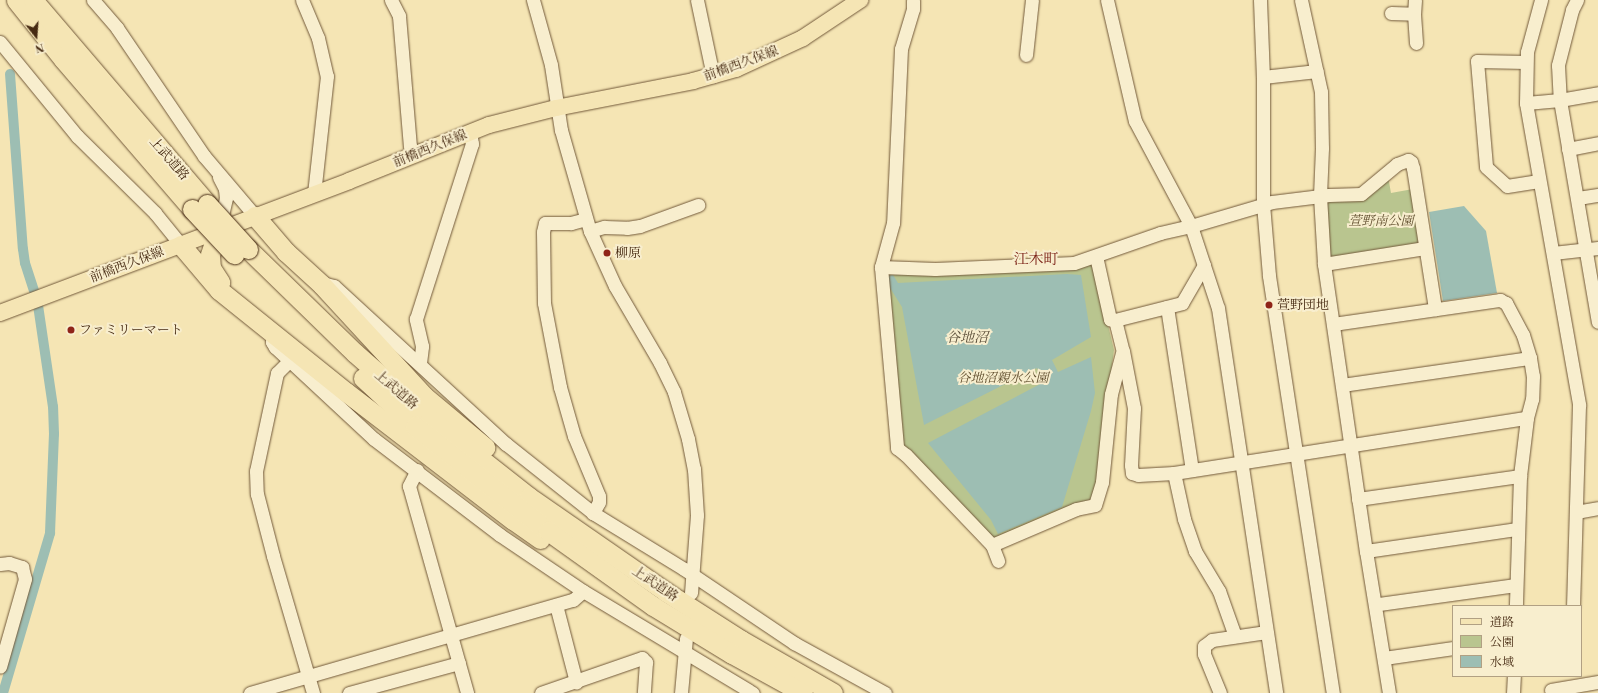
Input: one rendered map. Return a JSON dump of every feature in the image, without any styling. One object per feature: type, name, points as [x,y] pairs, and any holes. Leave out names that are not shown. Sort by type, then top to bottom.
[{"type":"highway","points":[[7,0],[25,20],[48,39]]},
{"type":"highway","name":"上武道路","points":[[16,0],[48,39],[320,337],[415,426],[548,531],[653,606],[732,654],[803,693]]},
{"type":"highway","name":"上武道路","points":[[36,3],[200,207]]},
{"type":"highway","points":[[255,216],[286,252],[322,285],[424,396],[546,499],[647,580]]},
{"type":"highway","points":[[218,230],[210,255],[211,268],[214,275],[237,304]]},
{"type":"highway","points":[[181,244],[218,290],[346,392],[513,520],[594,574],[653,606]]},
{"type":"highway","name":"上武道路","points":[[241,251],[430,419],[529,497],[647,580],[741,640],[833,693]]},
{"type":"main road","name":"前橋西久保線","points":[[0,313],[413,156],[470,132],[504,121],[556,108],[713,76],[755,62],[786,47],[821,27],[860,0]]},
{"type":"street","points":[[93,0],[117,28],[225,189],[226,198],[218,230]]},
{"type":"street","points":[[302,0],[318,38],[327,76],[314,194]]},
{"type":"street","points":[[391,0],[400,16],[410,146],[413,156]]},
{"type":"street","points":[[533,0],[551,65],[556,108],[565,150],[588,225],[615,286],[660,363],[674,392],[682,418],[694,469],[697,498],[694,575],[691,593]]},
{"type":"street","points":[[697,0],[713,76]]},
{"type":"street","points":[[913,0],[913,9],[901,49],[894,223],[881,267],[897,448],[906,455],[992,545],[998,561]]},
{"type":"street","points":[[1026,55],[1032,0]]},
{"type":"street","points":[[1107,0],[1135,121],[1191,226],[1218,308],[1276,693]]},
{"type":"street","points":[[1260,0],[1263,204],[1269,276],[1333,693]]},
{"type":"street","points":[[1301,0],[1317,71],[1322,113],[1320,196],[1324,264],[1358,499],[1389,693]]},
{"type":"street","points":[[1415,0],[1414,14],[1416,43]]},
{"type":"street","points":[[1541,0],[1527,52],[1526,103],[1579,405],[1573,605]]},
{"type":"street","points":[[1577,0],[1572,10],[1558,65],[1560,100],[1578,198],[1592,249],[1598,322]]},
{"type":"street","points":[[1391,13],[1414,14]]},
{"type":"street","points":[[2,48],[77,136],[155,213],[181,244]]},
{"type":"street","points":[[1526,62],[1477,61],[1486,167],[1507,186],[1539,181]]},
{"type":"street","points":[[1262,77],[1317,71]]},
{"type":"street","points":[[1526,103],[1560,100],[1598,92]]},
{"type":"street","points":[[420,363],[422,346],[416,319],[472,144],[470,132]]},
{"type":"street","points":[[1568,149],[1598,143]]},
{"type":"street","points":[[204,156],[255,216]]},
{"type":"street","points":[[881,267],[935,269],[1074,263],[1160,233],[1257,208],[1263,204],[1320,196],[1361,194],[1397,164],[1408,160],[1411,162],[1413,168],[1435,309]]},
{"type":"street","points":[[1578,198],[1598,195]]},
{"type":"street","points":[[594,513],[599,502],[599,496],[574,436],[560,387],[544,303],[543,232],[545,223],[572,223],[623,228],[640,226],[698,205]]},
{"type":"street","points":[[1324,264],[1425,248]]},
{"type":"street","points":[[1553,253],[1592,249]]},
{"type":"street","points":[[1096,256],[1110,318],[1115,320],[1182,303],[1204,265]]},
{"type":"street","points":[[322,285],[334,286],[420,363],[506,444],[594,513],[694,575],[794,643],[885,693]]},
{"type":"street","points":[[1333,324],[1500,300],[1506,303],[1523,335],[1530,358],[1533,376],[1520,476],[1517,529],[1516,605]]},
{"type":"street","points":[[1167,307],[1192,470]]},
{"type":"street","points":[[1115,320],[1123,351],[1134,408],[1132,473],[1138,476],[1174,473],[1527,418]]},
{"type":"street","points":[[273,333],[272,342],[275,348],[374,439],[500,534],[583,591],[753,693]]},
{"type":"street","points":[[992,545],[1076,509],[1095,505],[1102,482],[1111,394],[1123,351]]},
{"type":"street","points":[[1342,386],[1530,358]]},
{"type":"street","points":[[289,361],[277,373],[256,471],[257,494],[313,693]]},
{"type":"street","points":[[416,470],[409,486],[468,693]]},
{"type":"street","points":[[1174,473],[1184,520],[1195,551],[1219,591],[1235,636]]},
{"type":"street","points":[[1358,499],[1520,476]]},
{"type":"street","points":[[1576,512],[1598,508]]},
{"type":"street","points":[[1366,551],[1517,529]]},
{"type":"street","points":[[0,564],[9,563],[22,567],[25,579],[0,668]]},
{"type":"street","points":[[1379,604],[1516,585]]},
{"type":"street","points":[[250,693],[573,600],[583,591]]},
{"type":"street","points":[[556,605],[576,682]]},
{"type":"street","points":[[1220,693],[1204,654],[1204,646],[1212,640],[1266,632]]},
{"type":"street","points":[[681,693],[686,638]]},
{"type":"street","points":[[1384,658],[1452,648]]},
{"type":"street","points":[[541,693],[642,658],[646,662],[644,693]]},
{"type":"street","points":[[349,693],[459,663]]},
{"type":"street","points":[[1513,693],[1514,677]]},
{"type":"street","points":[[1551,690],[1598,682]]},
{"type":"green space","name":"萱野南公園","points":[[1388,176],[1391,193],[1413,189],[1421,239],[1418,245],[1334,259],[1326,254],[1324,202],[1327,198],[1361,199]]},
{"type":"green space","name":"谷地沼","points":[[1093,262],[1114,350],[1097,482],[1090,501],[994,539],[904,448],[899,436],[885,273]]},
{"type":"water","points":[[1464,206],[1486,231],[1497,293],[1443,301],[1429,212]]},
{"type":"water","name":"谷地沼","points":[[1067,274],[1081,275],[1091,337],[1052,360],[1058,372],[1091,357],[1095,393],[1091,411],[1062,507],[998,534],[991,520],[928,443],[1044,382],[1037,368],[924,425],[902,307],[887,283],[885,276],[893,275],[898,283]]},
{"type":"waterway","points":[[10,74],[23,249],[25,263],[34,291]]},
{"type":"waterway","points":[[3,693],[50,533],[54,434],[53,407],[38,305]]},
{"type":"place","name":"柳原","points":[[607,253]]},
{"type":"place","name":"萱野団地","points":[[1269,305]]},
{"type":"place","name":"ファミリーマート","points":[[71,330]]},
{"type":"district","name":"江木町","points":[[1036,260]]},
{"type":"park label","name":"谷地沼親水公園","points":[[1003,378]]}]
